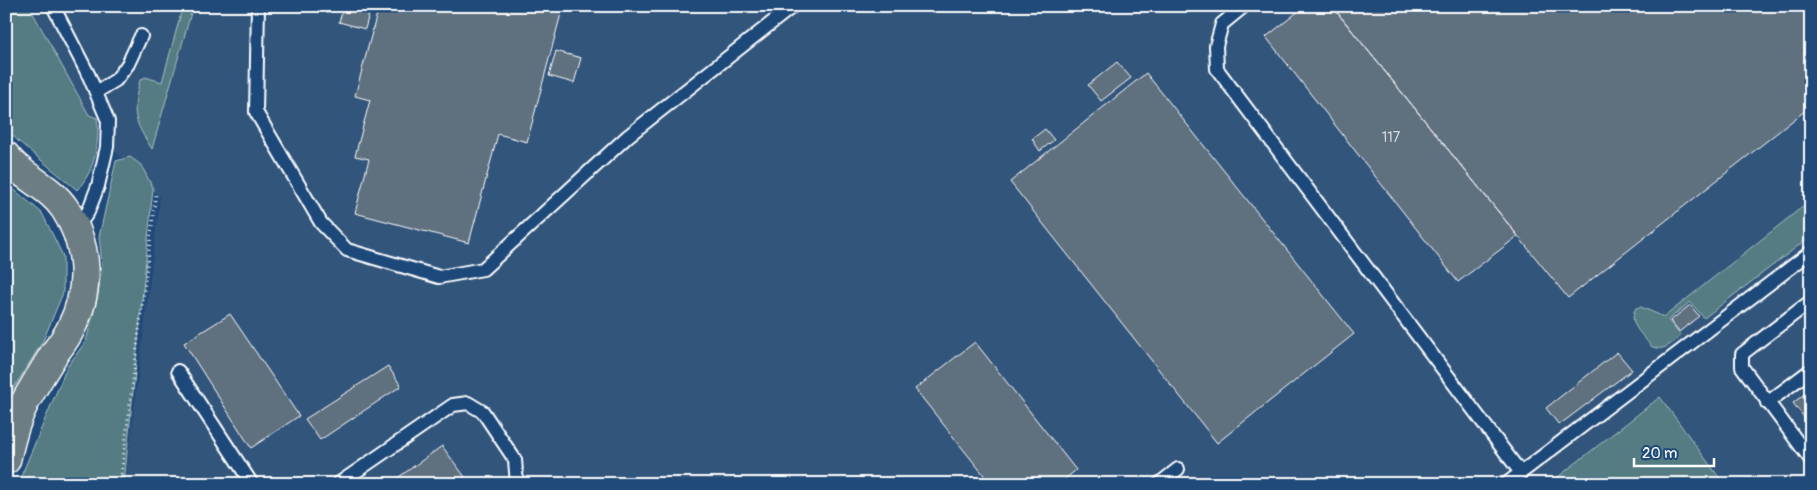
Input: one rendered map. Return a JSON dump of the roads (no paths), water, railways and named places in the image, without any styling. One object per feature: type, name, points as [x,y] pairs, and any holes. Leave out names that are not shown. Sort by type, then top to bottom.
[{"type":"main road","points":[[6,460],[11,437],[25,403],[71,329],[80,308],[84,285],[84,256],[76,229],[64,208],[43,186],[9,163]]},
{"type":"lane","points":[[53,6],[96,92],[108,121],[107,147],[98,186],[88,212],[76,229]]},
{"type":"lane","points":[[258,6],[256,112],[321,223],[347,250],[439,277],[483,269],[628,136],[793,6]]},
{"type":"lane","points":[[1244,6],[1222,24],[1216,46],[1217,69],[1521,473]]},
{"type":"lane","points":[[96,92],[116,80],[128,64],[140,36]]},
{"type":"lane","points":[[1506,484],[1811,252]]},
{"type":"lane","points":[[1811,301],[1742,354],[1742,367],[1811,460]]},
{"type":"lane","points":[[1768,403],[1811,370]]},
{"type":"lane","points":[[178,371],[252,484]]},
{"type":"lane","points":[[338,484],[453,405],[468,403],[483,412],[515,460],[517,484]]},
{"type":"lane","points":[[1159,484],[1178,468]]}]
